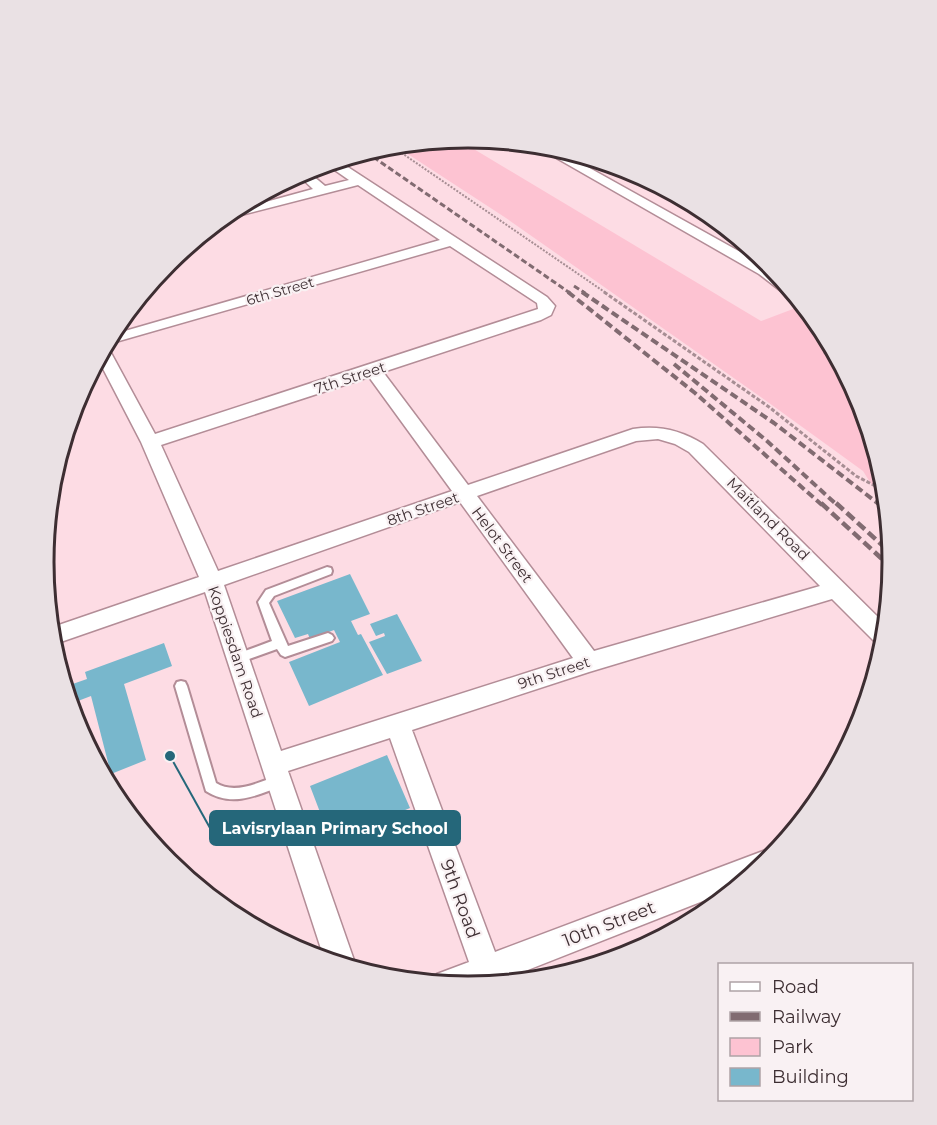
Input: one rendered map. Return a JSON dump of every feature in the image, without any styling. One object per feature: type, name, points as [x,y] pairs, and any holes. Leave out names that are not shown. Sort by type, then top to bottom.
[{"type":"street","points":[[566,160],[764,271]]},
{"type":"street","points":[[340,168],[452,241]]},
{"type":"street","points":[[311,180],[323,191]]},
{"type":"street","points":[[251,210],[359,181]]},
{"type":"street","name":"7th Street","points":[[150,442],[540,316],[547,309],[542,300],[452,241]]},
{"type":"street","name":"6th Street","points":[[121,337],[452,241]]},
{"type":"street","name":"Koppiesdam Road","points":[[107,361],[150,442],[212,582],[338,956]]},
{"type":"street","name":"Helot Street","points":[[374,370],[589,662]]},
{"type":"street","name":"Maitland Road","points":[[633,435],[650,432],[669,434],[696,447],[877,630]]},
{"type":"street","name":"8th Street","points":[[61,634],[633,435]]},
{"type":"street","name":"9th Street","points":[[276,773],[397,724],[589,662],[837,589]]},
{"type":"street","name":"9th Road","points":[[397,724],[487,971]]},
{"type":"street","name":"10th Street","points":[[472,977],[745,871]]},
{"type":"lane","points":[[327,572],[270,593],[264,598],[279,643],[288,653],[328,638]]},
{"type":"lane","points":[[238,658],[279,643]]},
{"type":"lane","points":[[182,686],[211,787],[224,795],[232,795],[276,773]]},
{"type":"path","points":[[403,154],[571,267],[661,334],[790,422],[876,487]]},
{"type":"green space","points":[[472,148],[761,321],[795,308],[813,332],[840,379],[861,429],[876,491],[863,471],[506,218],[407,153]]},
{"type":"building","points":[[350,574],[370,614],[351,621],[358,635],[361,634],[383,675],[309,706],[289,662],[340,642],[334,630],[310,639],[308,634],[295,638],[277,601]]},
{"type":"building","points":[[397,614],[422,661],[387,674],[369,642],[385,636],[384,633],[376,636],[370,624]]},
{"type":"building","points":[[164,643],[172,666],[124,684],[146,760],[112,774],[91,696],[78,701],[72,684],[87,679],[85,672]]},
{"type":"building","points":[[387,755],[410,808],[331,841],[310,786]]},
{"type":"railway","points":[[376,159],[570,293]]},
{"type":"railway","points":[[574,286],[585,293]]},
{"type":"railway","points":[[568,292],[695,393],[822,505]]},
{"type":"railway","points":[[582,292],[774,423],[878,504]]},
{"type":"railway","points":[[674,364],[767,441],[837,505]]},
{"type":"railway","points":[[821,503],[883,560]]},
{"type":"railway","points":[[836,503],[882,545]]},
{"type":"place","name":"Lavisrylaan Primary School","points":[[170,756]]}]
